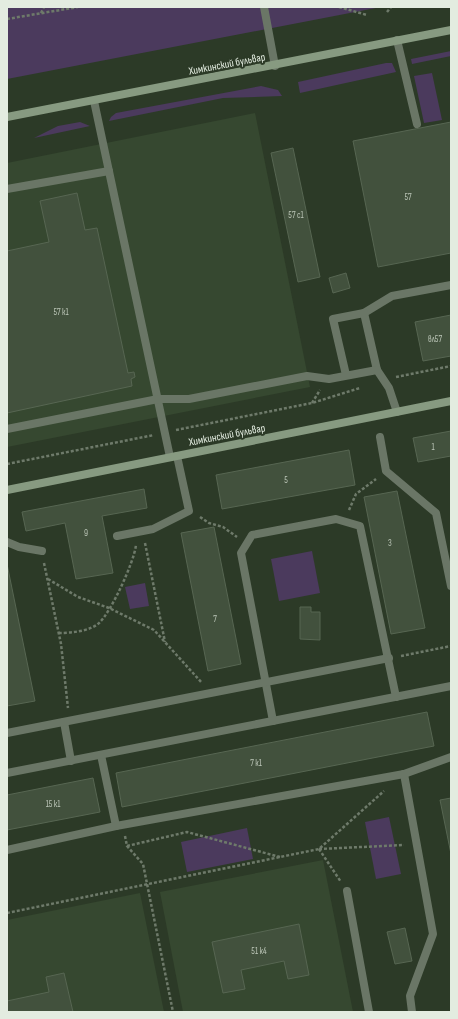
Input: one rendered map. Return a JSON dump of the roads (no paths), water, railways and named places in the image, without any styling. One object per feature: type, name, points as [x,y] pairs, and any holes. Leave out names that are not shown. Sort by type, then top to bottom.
[{"type":"main road","name":"Химкинский бульвар","points":[[7,117],[275,66],[451,30]]},
{"type":"main road","name":"Химкинский бульвар","points":[[7,490],[451,401]]},
{"type":"lane","points":[[264,7],[275,66]]},
{"type":"lane","points":[[397,40],[417,124]]},
{"type":"lane","points":[[94,101],[158,400],[189,511],[153,529],[117,536]]},
{"type":"lane","points":[[7,189],[109,171]]},
{"type":"lane","points":[[346,376],[333,319],[364,313],[392,296],[451,285]]},
{"type":"lane","points":[[364,313],[377,370],[389,388],[397,412]]},
{"type":"lane","points":[[7,429],[158,400],[189,399],[307,376],[329,379],[377,370]]},
{"type":"lane","points":[[380,436],[386,471],[436,514],[451,586]]},
{"type":"lane","points":[[273,721],[241,553],[252,535],[336,519],[360,526],[396,697]]},
{"type":"lane","points":[[7,542],[19,547],[42,551]]},
{"type":"lane","points":[[7,733],[389,658]]},
{"type":"lane","points":[[7,773],[451,686]]},
{"type":"lane","points":[[64,722],[71,761]]},
{"type":"lane","points":[[101,755],[116,826]]},
{"type":"lane","points":[[7,850],[116,826],[404,774],[451,757]]},
{"type":"lane","points":[[404,774],[433,934],[410,996],[412,1012]]},
{"type":"lane","points":[[347,891],[369,1012]]}]
